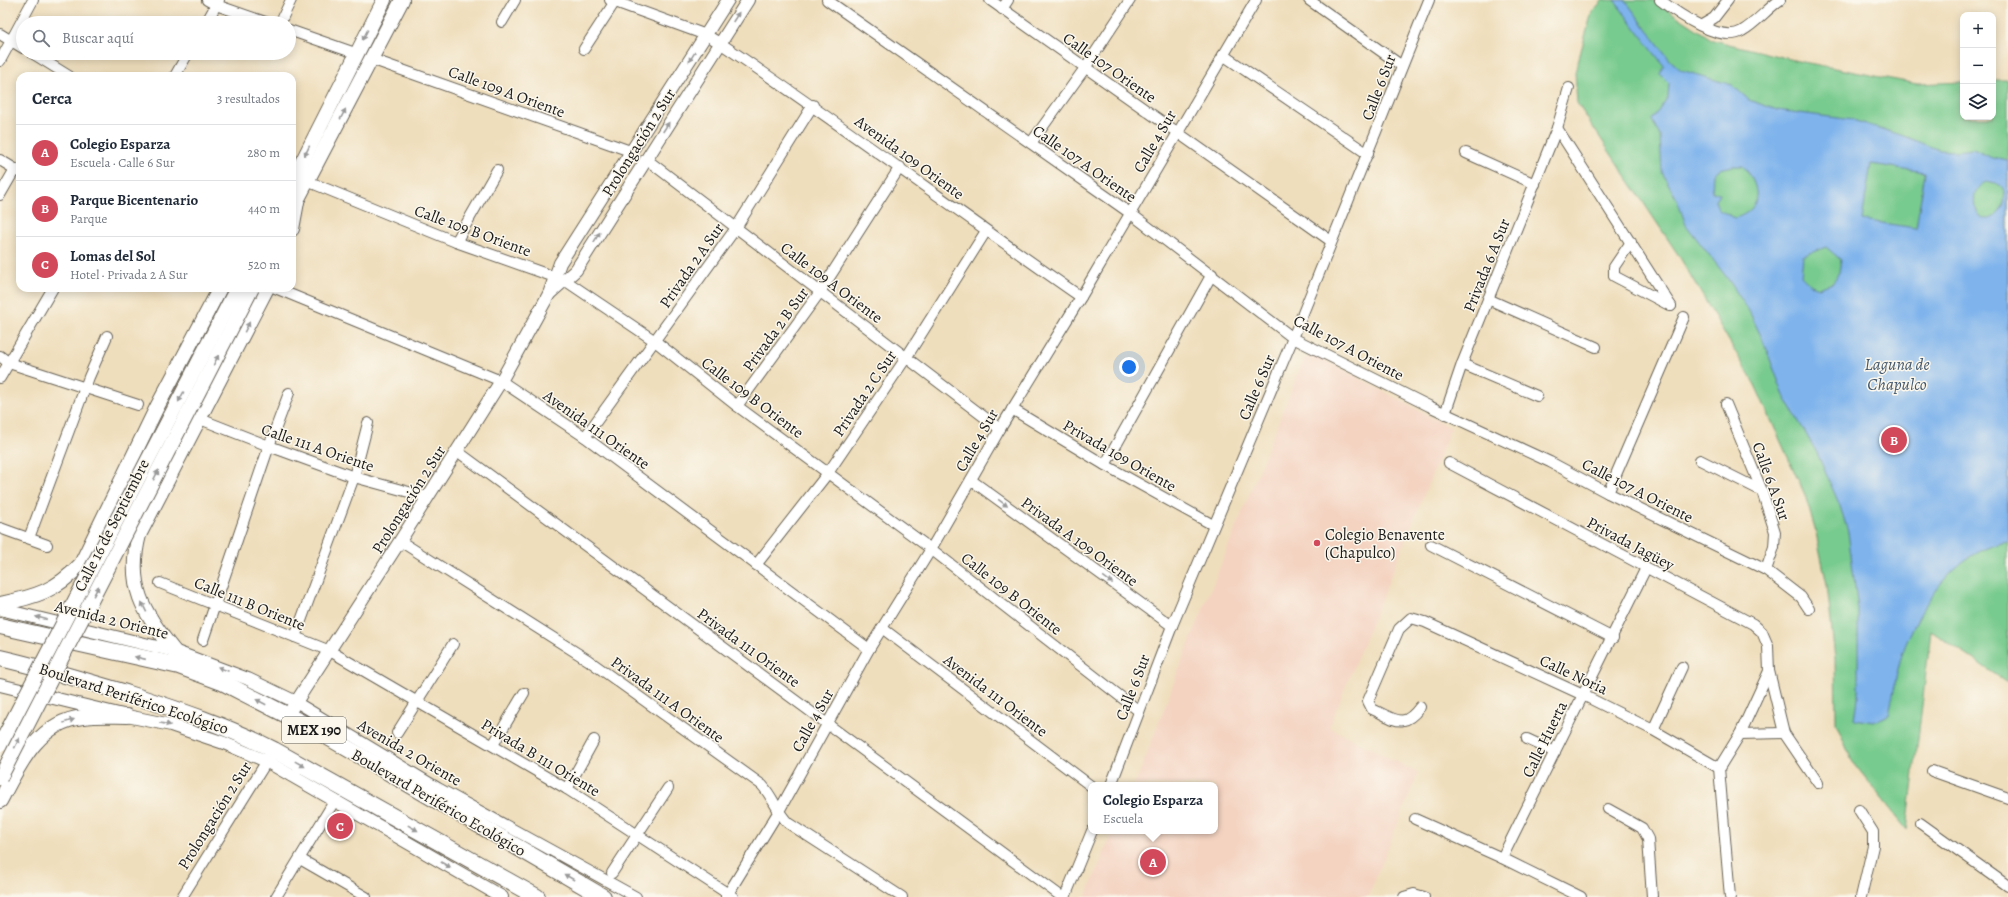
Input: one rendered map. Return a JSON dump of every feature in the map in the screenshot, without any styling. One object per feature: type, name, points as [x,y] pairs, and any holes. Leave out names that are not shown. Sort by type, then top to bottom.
[{"type":"highway","name":"Boulevard Periférico Ecológico","points":[[0,626],[179,666],[222,682],[316,730],[603,897]]},
{"type":"highway","name":"Boulevard Periférico Ecológico","points":[[0,658],[70,676],[176,709],[236,731],[270,756],[537,897]]},
{"type":"main road","points":[[296,180],[355,53],[384,0]]},
{"type":"main road","points":[[296,180],[371,59],[402,0]]},
{"type":"main road","points":[[0,604],[24,599],[54,588],[67,579],[81,564],[156,409],[218,292]]},
{"type":"main road","name":"Calle 16 de Septiembre","points":[[0,745],[235,292]]},
{"type":"main road","name":"Calle 16 de Septiembre","points":[[0,778],[250,292]]},
{"type":"main road","points":[[174,651],[155,627],[139,598],[135,585],[135,549],[139,535],[264,292]]},
{"type":"main road","points":[[0,801],[32,746],[50,729],[83,717],[127,716]]},
{"type":"street","points":[[24,16],[33,0]]},
{"type":"street","points":[[283,16],[290,0]]},
{"type":"street","points":[[502,22],[515,0]]},
{"type":"street","name":"Prolongación 2 Sur","points":[[287,716],[501,381],[550,294],[560,263],[633,152],[728,0]]},
{"type":"street","name":"Prolongación 2 Sur","points":[[550,294],[566,281],[576,270],[748,0]]},
{"type":"street","name":"Calle 107 A Oriente","points":[[827,0],[1130,213],[1212,274],[1293,338],[1446,414],[1550,462],[1608,493],[1766,570],[1801,597],[1810,609]]},
{"type":"street","name":"Calle 107 Oriente","points":[[990,0],[1005,4],[1085,68],[1331,241]]},
{"type":"street","points":[[1031,143],[1085,68],[1130,0]]},
{"type":"street","name":"Calle 4 Sur","points":[[728,896],[779,811],[869,649],[931,549],[1000,429],[1081,296],[1256,0]]},
{"type":"street","points":[[1309,0],[1402,66]]},
{"type":"street","name":"Calle 6 Sur","points":[[1112,782],[1172,626],[1293,338],[1429,0]]},
{"type":"street","points":[[1660,0],[1682,17],[1730,35],[1742,31],[1780,0]]},
{"type":"street","points":[[1702,25],[1714,18],[1728,0]]},
{"type":"street","points":[[584,49],[614,1]]},
{"type":"street","name":"Avenida 109 Oriente","points":[[614,1],[706,35],[720,43],[813,105],[986,231],[1081,296]]},
{"type":"street","points":[[209,16],[214,2],[250,16]]},
{"type":"street","points":[[0,61],[16,31]]},
{"type":"street","points":[[296,32],[355,53]]},
{"type":"street","points":[[0,34],[16,43]]},
{"type":"street","points":[[1223,55],[1368,154]]},
{"type":"street","name":"Calle 109 A Oriente","points":[[371,59],[633,152]]},
{"type":"street","points":[[43,60],[62,72]]},
{"type":"street","points":[[177,72],[184,60]]},
{"type":"street","name":"Privada 6 A Sur","points":[[1446,414],[1462,364],[1557,128],[1569,88]]},
{"type":"street","name":"Privada 2 A Sur","points":[[585,437],[736,228],[813,105]]},
{"type":"street","points":[[1557,128],[1631,242],[1671,306],[1614,276],[1614,267],[1631,242]]},
{"type":"street","points":[[1466,153],[1535,184]]},
{"type":"street","points":[[0,160],[16,169]]},
{"type":"street","name":"Calle 109 A Oriente","points":[[646,160],[1000,429]]},
{"type":"street","name":"Privada 2 B Sur","points":[[737,406],[820,292],[900,167]]},
{"type":"street","points":[[456,242],[498,170]]},
{"type":"street","points":[[0,195],[16,173]]},
{"type":"street","name":"Calle 109 B Oriente","points":[[296,180],[456,242],[566,281],[655,341],[737,406],[931,549],[1139,711]]},
{"type":"street","name":"Privada 2 C Sur","points":[[756,565],[828,473],[906,358],[986,231]]},
{"type":"street","points":[[1105,465],[1212,274]]},
{"type":"street","points":[[0,378],[51,292]]},
{"type":"street","name":"Avenida 111 Oriente","points":[[285,292],[501,381],[585,437],[869,649]]},
{"type":"street","points":[[1488,299],[1596,347]]},
{"type":"street","points":[[1608,493],[1684,317]]},
{"type":"street","points":[[28,538],[85,388],[108,336]]},
{"type":"street","points":[[0,356],[10,363],[138,405]]},
{"type":"street","points":[[1462,364],[1537,396]]},
{"type":"street","points":[[203,640],[269,446],[290,393]]},
{"type":"street","name":"Calle 6 A Sur","points":[[1726,404],[1762,491],[1776,539],[1766,570]]},
{"type":"street","name":"Privada 109 Oriente","points":[[1012,409],[1105,465],[1214,525]]},
{"type":"street","name":"Calle 111 A Oriente","points":[[200,419],[354,477],[427,497]]},
{"type":"street","points":[[295,637],[354,477],[368,423]]},
{"type":"street","name":"Privada 111 Oriente","points":[[457,452],[828,723],[1062,897]]},
{"type":"street","points":[[1700,460],[1762,491]]},
{"type":"street","name":"Privada Jagüey","points":[[1450,463],[1753,624],[1762,632],[1768,646],[1769,670],[1784,732]]},
{"type":"street","name":"Privada A 109 Oriente","points":[[971,480],[1172,626]]},
{"type":"street","points":[[0,528],[47,545]]},
{"type":"street","name":"Privada 111 A Oriente","points":[[400,541],[588,660],[762,785],[770,793],[779,811],[788,823],[902,897]]},
{"type":"street","points":[[1431,545],[1613,638]]},
{"type":"street","name":"Calle Huerta","points":[[1502,858],[1613,638],[1646,568]]},
{"type":"street","name":"Calle 111 B Oriente","points":[[160,583],[330,650]]},
{"type":"street","name":"Avenida 2 Oriente","points":[[0,609],[174,651],[248,679],[296,702],[438,788],[636,897]]},
{"type":"street","name":"Calle Noria","points":[[1420,708],[1412,719],[1401,721],[1372,709],[1368,701],[1399,629],[1411,618],[1425,622],[1583,695],[1653,730],[1719,768]]},
{"type":"street","name":"Avenida 111 Oriente","points":[[882,628],[1088,784]]},
{"type":"street","points":[[397,733],[416,700],[453,644]]},
{"type":"street","name":"Privada B 111 Oriente","points":[[330,650],[566,788],[638,834],[728,896]]},
{"type":"street","points":[[1653,730],[1682,667]]},
{"type":"street","points":[[1730,897],[1719,768],[1740,734],[1769,670]]},
{"type":"street","points":[[0,685],[127,716],[171,725],[224,743],[270,756],[334,800],[502,897]]},
{"type":"street","points":[[492,745],[524,693]]},
{"type":"street","points":[[1740,734],[1784,732],[1818,783]]},
{"type":"street","points":[[1527,739],[1555,752]]},
{"type":"street","points":[[566,788],[594,740]]},
{"type":"street","name":"Prolongación 2 Sur","points":[[182,897],[270,756]]},
{"type":"street","points":[[1932,771],[2008,798]]},
{"type":"street","points":[[612,873],[668,788]]},
{"type":"street","points":[[276,897],[334,800]]},
{"type":"street","points":[[1608,809],[1642,828],[1646,833],[1648,839],[1652,897]]},
{"type":"street","points":[[1859,810],[1873,832],[1873,846],[1861,897]]},
{"type":"street","points":[[1415,819],[1502,858],[1581,897]]},
{"type":"street","points":[[1920,823],[2008,886]]},
{"type":"street","points":[[1065,897],[1091,834]]},
{"type":"street","points":[[300,859],[366,897]]},
{"type":"street","points":[[1404,897],[1414,894],[1424,897]]},
{"type":"shaded area","name":"Colegio Benavente (Chapulco)","points":[[1315,354],[1451,428],[1329,727],[1418,773],[1368,897],[1086,897],[1112,834],[1218,834],[1218,782],[1136,782],[1183,659],[1304,359]]},
{"type":"green space","name":"Laguna de Chapulco","points":[[1603,0],[1653,0],[1713,40],[1798,61],[1917,84],[1960,82],[1960,120],[1996,120],[1996,80],[2008,80],[2008,683],[1931,631],[1907,830],[1852,761],[1836,723],[1835,659],[1827,585],[1816,533],[1805,495],[1755,385],[1679,256],[1577,103],[1575,72],[1592,12]]},
{"type":"water","name":"Laguna de Chapulco","points":[[1614,0],[1625,0],[1670,60],[1681,70],[1732,85],[1749,100],[1777,110],[1853,120],[1901,135],[1939,150],[1956,151],[1973,149],[1992,158],[2008,161],[2008,543],[1999,544],[1976,553],[1961,563],[1934,592],[1923,609],[1906,644],[1898,668],[1889,715],[1873,722],[1855,719],[1858,698],[1858,610],[1848,532],[1840,506],[1817,453],[1784,396],[1761,336],[1749,311],[1728,279],[1686,225],[1677,200],[1662,172],[1660,136],[1652,120],[1668,97],[1669,83],[1660,74],[1664,66]],"holes":[[[1871,164],[1925,172],[1916,228],[1862,220]],[[1733,166],[1743,166],[1749,173],[1756,189],[1755,203],[1751,209],[1735,218],[1719,210],[1715,201],[1719,193],[1712,192],[1713,174],[1720,169]],[[1987,182],[2000,185],[2003,188],[2003,206],[2000,211],[1990,219],[1982,217],[1976,209],[1974,199],[1975,194],[1979,187]],[[1826,247],[1841,260],[1839,272],[1833,283],[1818,288],[1810,285],[1801,276],[1803,256]]]},
{"type":"place","name":"Parque Bicentenario","points":[[1894,440]]},
{"type":"place","name":"Colegio Benavente (Chapulco)","points":[[1317,543]]},
{"type":"place","name":"Lomas del Sol","points":[[340,826]]},
{"type":"place","name":"Colegio Esparza","points":[[1153,862]]}]
